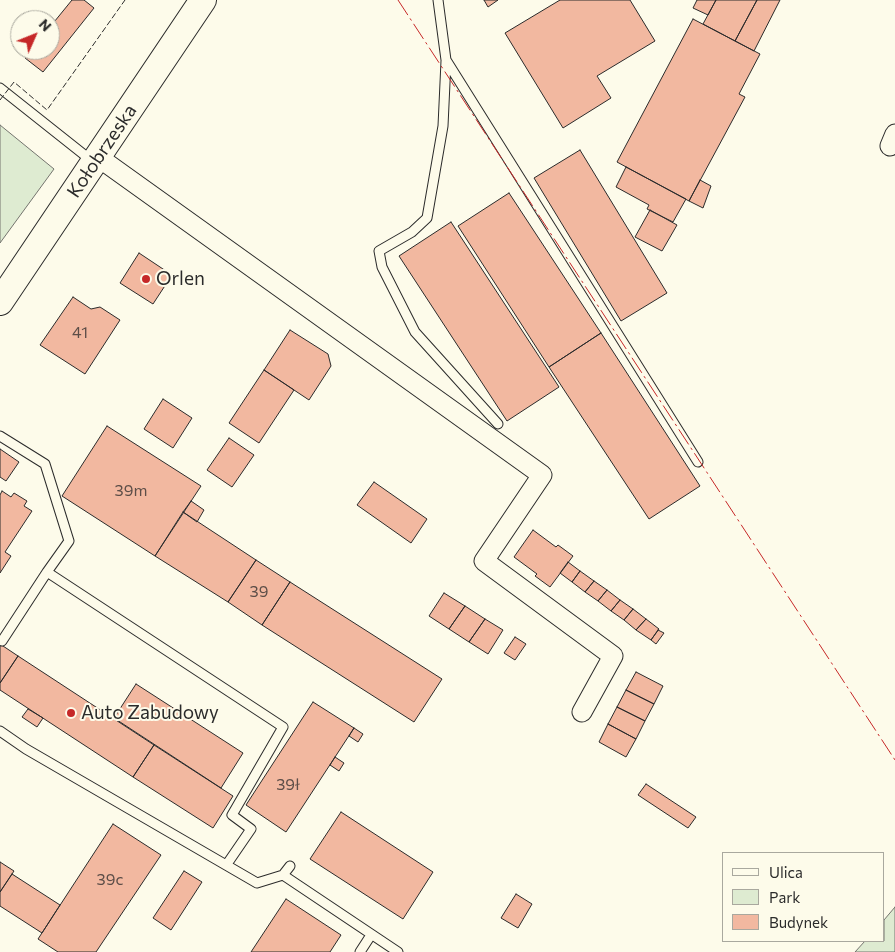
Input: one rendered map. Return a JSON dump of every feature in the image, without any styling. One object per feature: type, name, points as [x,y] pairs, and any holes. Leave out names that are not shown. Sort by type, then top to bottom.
[{"type":"main road","name":"Kołobrzeska","points":[[0,302],[203,0]]},
{"type":"street","points":[[96,160],[542,475],[484,561],[612,656],[582,712]]},
{"type":"lane","points":[[438,0],[446,60],[443,126],[427,218],[412,232],[379,251],[382,267],[415,332],[498,424]]},
{"type":"lane","points":[[446,60],[698,462]]},
{"type":"lane","points":[[0,88],[96,160]]},
{"type":"lane","points":[[0,436],[45,464],[69,541],[2,641]]},
{"type":"lane","points":[[47,572],[283,727],[232,815],[251,829],[227,864]]},
{"type":"lane","points":[[0,731],[26,749],[257,883],[283,875],[290,866]]},
{"type":"lane","points":[[283,875],[398,952]]},
{"type":"lane","points":[[360,952],[371,935]]},
{"type":"green space","points":[[0,125],[54,169],[0,243]]},
{"type":"green space","points":[[895,907],[895,952],[855,952],[864,942],[885,942],[885,919]]},
{"type":"building","points":[[72,0],[84,0],[94,8],[60,51],[60,15]]},
{"type":"building","points":[[484,0],[498,0],[488,7]]},
{"type":"building","points":[[560,0],[630,0],[655,41],[597,76],[611,98],[563,128],[505,33]]},
{"type":"building","points":[[697,0],[716,0],[708,15],[693,8]]},
{"type":"building","points":[[716,0],[757,0],[735,41],[703,24]]},
{"type":"building","points":[[757,0],[780,0],[754,51],[735,41]]},
{"type":"building","points":[[693,19],[760,54],[739,94],[745,97],[689,201],[617,162]]},
{"type":"building","points":[[28,60],[53,60],[43,72]]},
{"type":"building","points":[[580,150],[667,293],[621,321],[534,178]]},
{"type":"building","points":[[626,167],[686,199],[673,222],[647,209],[649,205],[616,187]]},
{"type":"building","points":[[700,180],[711,186],[703,208],[689,201]]},
{"type":"building","points":[[509,193],[601,333],[549,367],[458,226]]},
{"type":"building","points":[[650,210],[677,225],[662,251],[635,237]]},
{"type":"building","points":[[451,222],[559,387],[507,421],[399,256]]},
{"type":"building","name":"Orlen","points":[[139,253],[172,275],[153,304],[120,283]]},
{"type":"building","points":[[73,297],[91,309],[100,307],[120,320],[85,374],[40,345]]},
{"type":"building","points":[[290,330],[328,354],[331,366],[309,400],[264,370]]},
{"type":"building","points":[[601,333],[700,486],[649,519],[549,367]]},
{"type":"building","points":[[264,370],[294,390],[259,443],[229,423]]},
{"type":"building","points":[[163,399],[192,418],[173,448],[144,429]]},
{"type":"building","points":[[107,426],[201,486],[155,556],[62,496]]},
{"type":"building","points":[[229,438],[254,455],[232,487],[207,470]]},
{"type":"building","points":[[0,449],[19,462],[6,481],[0,477]]},
{"type":"building","points":[[374,482],[427,519],[411,543],[357,505]]},
{"type":"building","points":[[2,491],[11,497],[14,493],[27,501],[24,506],[32,511],[5,552],[11,556],[0,573],[0,495]]},
{"type":"building","points":[[191,501],[204,510],[197,522],[183,512]]},
{"type":"building","points":[[183,512],[256,560],[228,602],[155,556]]},
{"type":"building","points":[[533,530],[556,547],[558,545],[573,556],[550,587],[535,576],[537,574],[514,557]]},
{"type":"building","points":[[256,560],[290,582],[262,625],[228,602]]},
{"type":"building","points":[[568,562],[580,571],[572,582],[560,573]]},
{"type":"building","points":[[580,571],[594,581],[585,592],[572,582]]},
{"type":"building","points":[[594,581],[607,590],[598,601],[585,592]]},
{"type":"building","points":[[290,582],[442,679],[414,722],[262,625]]},
{"type":"building","points":[[607,590],[620,600],[611,611],[598,601]]},
{"type":"building","points":[[444,593],[465,606],[449,629],[429,616]]},
{"type":"building","points":[[620,600],[633,609],[624,620],[611,611]]},
{"type":"building","points":[[465,606],[485,619],[469,642],[449,629]]},
{"type":"building","points":[[633,609],[646,619],[636,630],[624,620]]},
{"type":"building","points":[[485,619],[503,630],[488,654],[469,642]]},
{"type":"building","points":[[646,619],[659,629],[651,640],[636,630]]},
{"type":"building","points":[[658,630],[664,633],[656,644],[651,640]]},
{"type":"building","points":[[515,637],[526,644],[515,660],[504,653]]},
{"type":"building","points":[[0,644],[18,656],[0,683]]},
{"type":"building","name":"Auto Zabudowy","points":[[18,656],[154,745],[133,777],[0,690],[0,683]]},
{"type":"building","points":[[636,672],[663,686],[654,704],[626,690]]},
{"type":"building","points":[[136,684],[243,753],[221,788],[114,718]]},
{"type":"building","points":[[626,690],[654,704],[645,721],[617,707]]},
{"type":"building","points":[[313,702],[354,728],[286,832],[246,805]]},
{"type":"building","points":[[617,707],[645,721],[636,739],[608,724]]},
{"type":"building","points":[[28,709],[43,718],[37,727],[22,717]]},
{"type":"building","points":[[608,724],[636,739],[626,757],[599,742]]},
{"type":"building","points":[[354,728],[363,734],[358,742],[349,736]]},
{"type":"building","points":[[154,745],[233,796],[213,828],[133,777]]},
{"type":"building","points":[[335,757],[344,763],[339,771],[330,765]]},
{"type":"building","points":[[646,784],[696,817],[688,828],[638,795]]},
{"type":"building","points":[[341,812],[433,872],[403,919],[310,859]]},
{"type":"building","points":[[113,824],[161,855],[96,952],[58,952],[38,939]]},
{"type":"building","points":[[0,862],[14,871],[0,892]]},
{"type":"building","points":[[184,871],[202,882],[171,930],[153,918]]},
{"type":"building","points":[[12,874],[60,905],[42,933],[0,906],[0,892]]},
{"type":"building","points":[[516,894],[532,904],[518,928],[501,918]]},
{"type":"building","points":[[286,899],[341,935],[330,952],[251,952]]},
{"type":"fence","points":[[0,100],[14,82],[47,110],[125,0]]},
{"type":"power","points":[[398,0],[895,760]]},
{"type":"place","name":"Orlen","points":[[146,279]]},
{"type":"place","name":"Auto Zabudowy","points":[[71,713]]}]
